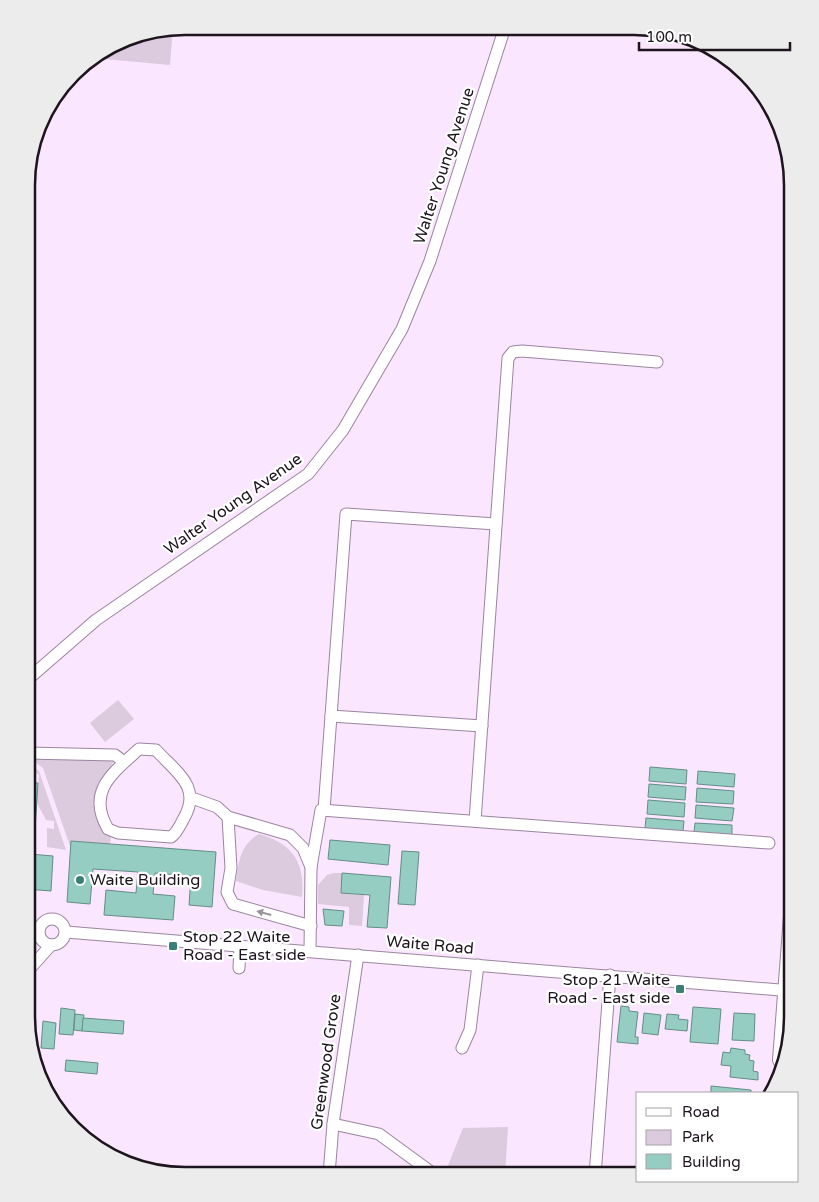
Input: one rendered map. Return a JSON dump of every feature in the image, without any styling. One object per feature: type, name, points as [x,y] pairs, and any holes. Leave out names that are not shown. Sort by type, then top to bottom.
[{"type":"street","name":"Walter Young Avenue","points":[[35,673],[96,620],[308,474],[343,430],[402,328],[430,261],[503,35]]},
{"type":"street","points":[[475,821],[508,358],[513,352],[657,362]]},
{"type":"street","points":[[324,810],[346,514],[496,524]]},
{"type":"street","points":[[331,716],[482,726]]},
{"type":"street","points":[[139,749],[156,750],[185,782],[192,798],[190,808],[175,834],[170,837],[118,833],[108,829],[101,814],[101,791],[112,773],[124,762],[139,749]]},
{"type":"street","points":[[35,753],[115,755],[124,762]]},
{"type":"street","points":[[192,798],[217,807],[228,817],[290,835],[303,848],[312,867]]},
{"type":"street","points":[[310,951],[312,867],[321,810],[769,843]]},
{"type":"street","points":[[228,817],[231,868],[228,892],[233,904],[311,926]]},
{"type":"street","points":[[35,963],[51,945],[62,941],[66,932],[63,924],[56,919],[43,922],[39,931],[43,941],[51,945]]},
{"type":"street","points":[[35,930],[39,931]]},
{"type":"street","name":"Waite Road","points":[[66,932],[784,991]]},
{"type":"street","points":[[239,968],[240,946]]},
{"type":"street","name":"Greenwood Grove","points":[[329,1167],[333,1124],[358,955]]},
{"type":"street","points":[[462,1048],[470,1030],[478,965]]},
{"type":"street","points":[[596,1167],[610,975]]},
{"type":"street","points":[[333,1124],[379,1134],[424,1167]]},
{"type":"green space","points":[[172,35],[170,65],[104,59],[127,46]]},
{"type":"green space","points":[[118,700],[134,719],[105,742],[90,723]]},
{"type":"green space","points":[[35,756],[114,759],[113,764],[97,789],[99,801],[110,831],[110,844],[72,841],[71,849],[43,768],[35,762]]},
{"type":"green space","points":[[35,768],[39,771],[66,850],[47,847],[47,828],[54,829],[54,821],[46,820],[37,803],[39,774],[35,774]]},
{"type":"green space","points":[[259,834],[280,843],[294,856],[299,864],[301,874],[302,897],[263,890],[236,881],[244,848]]},
{"type":"green space","points":[[342,873],[341,893],[364,895],[362,926],[349,925],[349,907],[318,904],[318,885],[327,875]]},
{"type":"green space","points":[[508,1127],[506,1167],[447,1167],[463,1128]]},
{"type":"building","points":[[650,767],[687,770],[686,784],[649,781]]},
{"type":"building","points":[[698,771],[735,774],[734,787],[697,784]]},
{"type":"building","points":[[35,783],[38,783],[35,830]]},
{"type":"building","points":[[649,784],[686,787],[685,800],[648,797]]},
{"type":"building","points":[[697,788],[734,791],[733,804],[696,802]]},
{"type":"building","points":[[648,800],[685,803],[684,817],[647,814]]},
{"type":"building","points":[[696,805],[734,808],[732,821],[695,818]]},
{"type":"building","points":[[646,818],[684,821],[683,831],[645,828]]},
{"type":"building","points":[[695,823],[732,825],[732,835],[694,832]]},
{"type":"building","points":[[330,840],[390,845],[388,865],[328,859]]},
{"type":"building","name":"Waite Building","points":[[71,841],[216,852],[212,907],[189,905],[191,876],[155,873],[153,894],[175,896],[173,920],[104,915],[106,890],[136,893],[138,872],[93,869],[90,904],[67,902]]},
{"type":"building","points":[[402,851],[419,852],[415,905],[398,904]]},
{"type":"building","points":[[35,854],[53,856],[51,891],[35,890]]},
{"type":"building","points":[[342,873],[391,877],[387,928],[367,927],[370,895],[341,893]]},
{"type":"building","points":[[323,909],[344,911],[342,926],[325,925]]},
{"type":"building","points":[[621,1006],[629,1007],[629,1011],[638,1012],[635,1037],[638,1037],[638,1044],[617,1042]]},
{"type":"building","points":[[693,1007],[721,1009],[718,1044],[690,1042]]},
{"type":"building","points":[[61,1008],[75,1010],[73,1035],[59,1034]]},
{"type":"building","points":[[644,1013],[661,1015],[658,1035],[642,1033]]},
{"type":"building","points":[[734,1013],[755,1014],[754,1041],[732,1040]]},
{"type":"building","points":[[75,1014],[84,1015],[82,1031],[74,1030]]},
{"type":"building","points":[[667,1014],[679,1015],[678,1019],[688,1020],[687,1031],[665,1029]]},
{"type":"building","points":[[83,1018],[124,1021],[123,1034],[82,1031]]},
{"type":"building","points":[[43,1021],[56,1023],[54,1049],[41,1048]]},
{"type":"building","points":[[731,1048],[745,1050],[745,1054],[750,1055],[749,1060],[754,1061],[753,1071],[758,1072],[758,1080],[730,1077],[731,1066],[721,1065],[723,1052],[730,1053]]},
{"type":"building","points":[[66,1060],[98,1063],[97,1074],[65,1071]]},
{"type":"building","points":[[711,1086],[751,1090],[751,1092],[711,1092]]},
{"type":"place","name":"Waite Building","points":[[80,880]]},
{"type":"place","name":"Stop 22 Waite Road - East side","points":[[173,946]]},
{"type":"place","name":"Stop 21 Waite Road - East side","points":[[680,989]]}]
